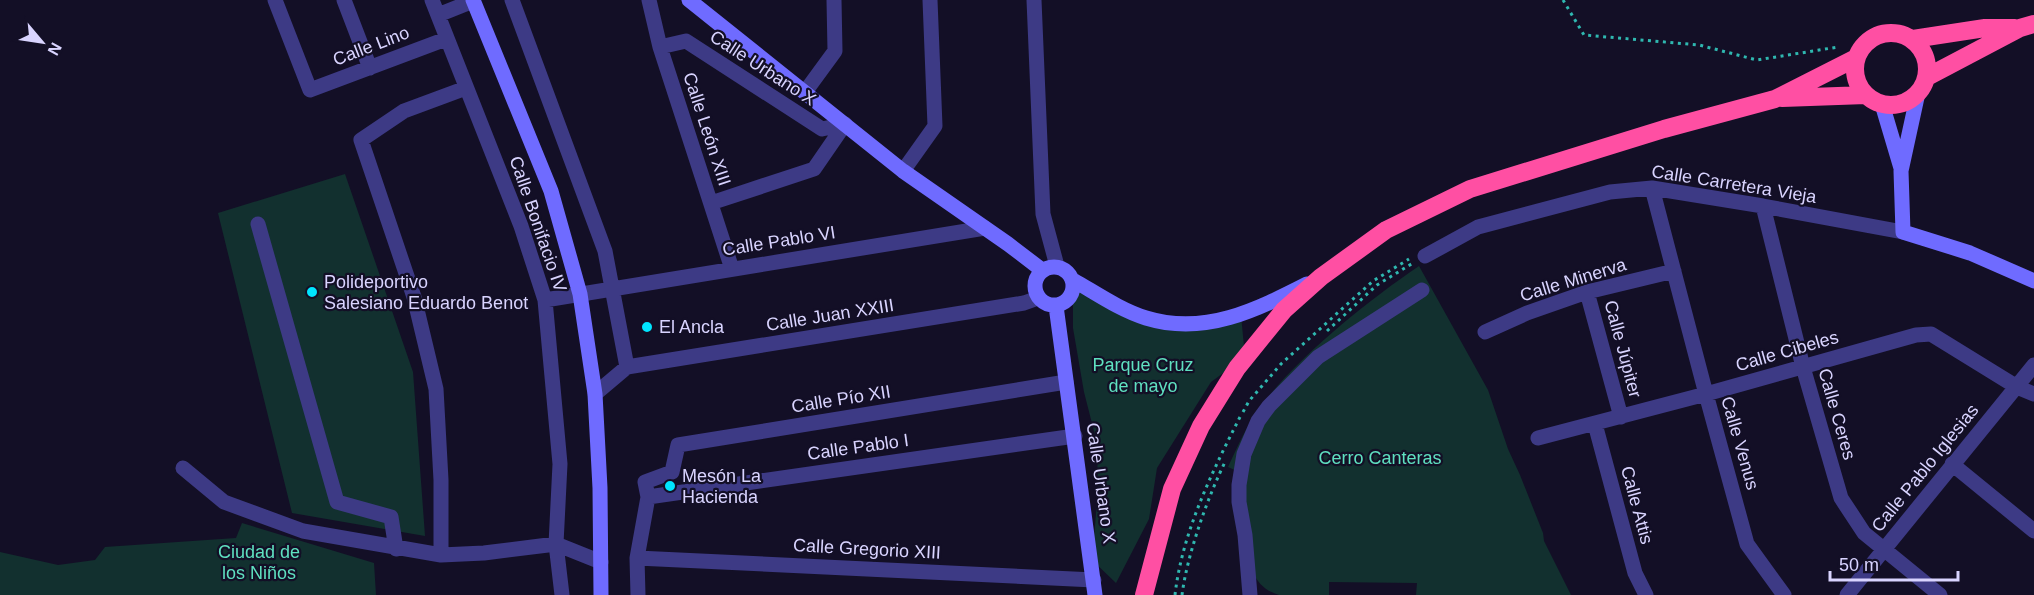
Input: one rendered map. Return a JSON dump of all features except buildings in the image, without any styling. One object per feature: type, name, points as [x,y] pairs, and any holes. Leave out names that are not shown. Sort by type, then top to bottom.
[{"type":"highway","points":[[1913,39],[1985,28],[2027,26]]},
{"type":"highway","points":[[1927,76],[2027,26]]},
{"type":"highway","points":[[1144,595],[1172,489],[1201,426],[1237,368],[1284,310],[1321,278],[1386,230],[1470,189],[1664,129],[1775,99],[1856,58],[1867,42],[1877,35],[1889,32],[1913,39],[1925,56],[1927,76],[1918,93],[1902,104],[1882,104],[1866,95],[1856,78],[1856,58]]},
{"type":"highway","points":[[1775,99],[1866,95]]},
{"type":"street","name":"Calle Lino","points":[[275,0],[310,90],[446,39]]},
{"type":"street","points":[[344,0],[370,68]]},
{"type":"street","name":"Calle Bonifacio IV","points":[[432,0],[521,226],[545,300],[560,464],[556,544],[562,595]]},
{"type":"street","points":[[512,0],[605,251],[627,367],[595,394]]},
{"type":"street","name":"Calle León XIII","points":[[649,0],[660,47],[732,269]]},
{"type":"street","points":[[805,92],[835,51],[834,0]]},
{"type":"street","points":[[903,171],[935,126],[930,0]]},
{"type":"street","points":[[1034,0],[1043,214],[1057,266]]},
{"type":"street","points":[[438,15],[473,1],[551,191],[580,294],[595,394],[600,488],[601,595]]},
{"type":"street","name":"Calle Urbano X","points":[[697,2],[903,171],[1042,270]]},
{"type":"street","name":"Calle Urbano X","points":[[660,47],[686,41],[822,129],[845,124]]},
{"type":"street","points":[[441,555],[441,480],[436,389],[414,297],[361,140],[404,111],[466,88]]},
{"type":"street","points":[[1901,171],[1918,93]]},
{"type":"street","points":[[1882,104],[1901,171],[1903,232]]},
{"type":"street","points":[[711,203],[814,169],[845,124]]},
{"type":"street","name":"Calle Carretera Vieja","points":[[1425,256],[1478,227],[1610,192],[1652,188],[1903,232],[1970,253],[2034,281]]},
{"type":"street","name":"Calle Venus","points":[[1652,188],[1747,544],[1784,595]]},
{"type":"street","name":"Calle Ceres","points":[[1763,206],[1803,367],[1841,498],[1864,533],[1940,595]]},
{"type":"street","points":[[258,224],[337,502],[391,517],[396,549]]},
{"type":"street","name":"Calle Pablo VI","points":[[545,300],[985,228]]},
{"type":"street","points":[[1073,280],[1073,293],[1066,302],[1056,306],[1047,305],[1038,298],[1035,283],[1042,270],[1057,266],[1067,271],[1073,280],[1108,301],[1146,318],[1181,323],[1213,322],[1241,315],[1321,278]]},
{"type":"street","name":"Calle Minerva","points":[[1485,332],[1527,313],[1587,292],[1674,272]]},
{"type":"street","points":[[1250,595],[1239,485],[1244,454],[1258,421],[1269,406],[1318,357],[1422,290]]},
{"type":"street","name":"Calle Júpiter","points":[[1587,292],[1621,417]]},
{"type":"street","name":"Calle Juan XXIII","points":[[627,367],[1024,303],[1038,298]]},
{"type":"street","name":"Calle Urbano X","points":[[1056,306],[1095,587]]},
{"type":"street","name":"Calle Cibeles","points":[[1538,438],[1916,335],[1931,334],[2017,387],[2034,394]]},
{"type":"street","name":"Calle Pablo Iglesias","points":[[1847,595],[2034,365]]},
{"type":"street","name":"Calle Pío XII","points":[[647,490],[672,472],[678,445],[1066,382]]},
{"type":"street","name":"Calle Attis","points":[[1595,424],[1635,573],[1646,595]]},
{"type":"street","name":"Calle Pablo I","points":[[647,490],[1074,436]]},
{"type":"street","points":[[1952,465],[2034,531]]},
{"type":"street","points":[[183,468],[224,502],[303,531],[441,555],[484,553],[556,544],[601,562]]},
{"type":"street","points":[[638,595],[637,558],[647,490]]},
{"type":"street","name":"Calle Gregorio XIII","points":[[637,558],[1095,587]]},
{"type":"path","points":[[1563,0],[1584,35],[1700,45],[1757,60],[1867,42]]},
{"type":"green space","name":"Polideportivo Salesiano Eduardo Benot","points":[[345,174],[413,372],[425,536],[292,513],[218,213]]},
{"type":"green space","name":"Cerro Canteras","points":[[1419,266],[1488,390],[1508,449],[1543,533],[1544,541],[1571,595],[1416,595],[1417,583],[1329,582],[1329,595],[1279,595],[1263,587],[1253,572],[1239,472],[1228,467],[1246,430],[1274,390],[1312,351],[1377,296]]},
{"type":"green space","name":"Parque Cruz de mayo","points":[[1073,280],[1108,301],[1181,323],[1241,315],[1245,357],[1211,382],[1157,468],[1149,519],[1116,583],[1092,560],[1098,491],[1097,443],[1084,392],[1073,328]]},
{"type":"green space","name":"Ciudad de los Niños","points":[[242,523],[374,563],[376,595],[0,595],[0,552],[58,565],[95,560],[105,547],[236,538]]},
{"type":"place","name":"Polideportivo Salesiano Eduardo Benot","points":[[312,292]]},
{"type":"place","name":"El Ancla","points":[[647,327]]},
{"type":"place","name":"Mesón La Hacienda","points":[[670,486]]}]
